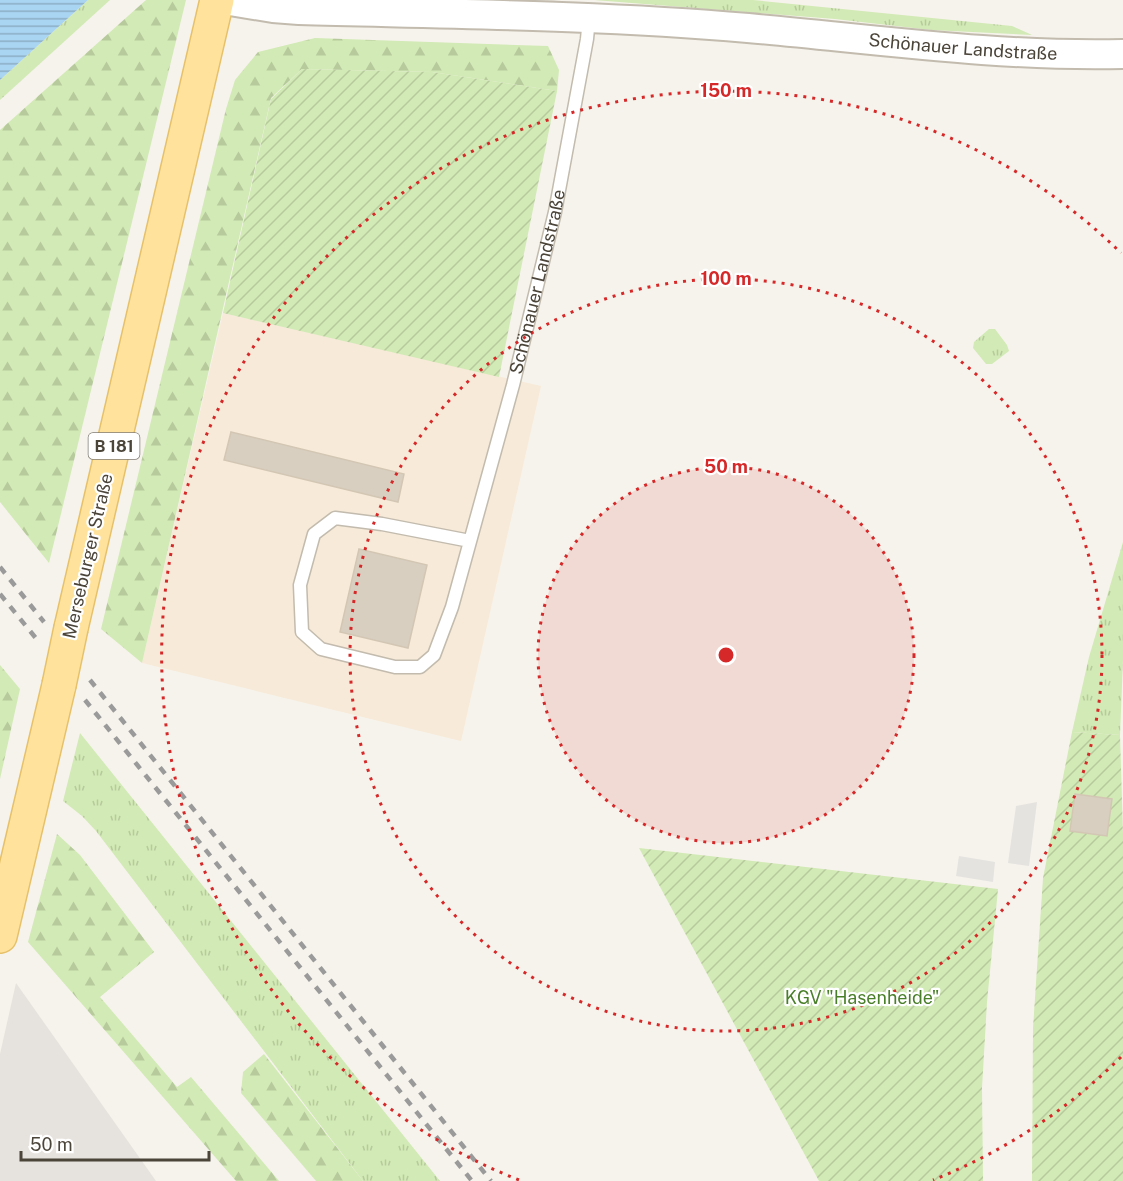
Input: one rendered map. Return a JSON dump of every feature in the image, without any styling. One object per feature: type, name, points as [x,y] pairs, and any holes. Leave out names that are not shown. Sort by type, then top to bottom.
[{"type":"main road","name":"Merseburger Straße","points":[[0,936],[217,0]]},
{"type":"street","name":"Schönauer Landstraße","points":[[224,0],[299,10],[589,18],[748,28],[970,49],[1123,54]]},
{"type":"lane","name":"Schönauer Landstraße","points":[[470,541],[382,524],[335,518],[314,534],[300,585],[302,632],[321,649],[395,667],[420,667],[434,655],[452,607],[515,381],[555,212],[589,18]]},
{"type":"shaded area","points":[[223,313],[541,386],[461,741],[142,663]]},
{"type":"shaded area","points":[[1037,802],[1029,866],[1008,863],[1016,806]]},
{"type":"shaded area","points":[[959,856],[995,862],[993,882],[956,876]]},
{"type":"shaded area","points":[[16,983],[156,1181],[0,1181],[0,1054]]},
{"type":"green space","points":[[88,0],[110,0],[0,100],[0,80]]},
{"type":"green space","points":[[146,0],[186,0],[49,563],[0,502],[0,130]]},
{"type":"green space","points":[[594,0],[753,0],[1012,26],[1032,35],[931,30],[835,19]]},
{"type":"green space","points":[[315,38],[548,46],[559,70],[557,91],[432,72],[302,69],[271,98],[142,663],[101,629],[226,109],[235,80],[258,52]]},
{"type":"green space","points":[[302,69],[432,72],[557,91],[499,377],[223,313],[271,99]]},
{"type":"green space","points":[[989,329],[995,329],[1009,351],[992,364],[986,364],[973,348],[974,342]]},
{"type":"green space","points":[[1123,542],[1123,660],[1120,735],[1072,732],[1089,657]]},
{"type":"green space","points":[[0,665],[20,689],[0,779]]},
{"type":"green space","points":[[1072,732],[1120,735],[1123,834],[1123,1181],[1032,1181],[1033,1028],[1043,878]]},
{"type":"green space","points":[[80,733],[440,1181],[363,1181],[96,831],[63,801]]},
{"type":"green space","points":[[57,834],[80,855],[154,952],[100,997],[177,1087],[191,1077],[279,1181],[236,1181],[28,942]]},
{"type":"green space","name":"KGV \"Hasenheide\"","points":[[639,848],[998,889],[987,1002],[982,1088],[983,1181],[819,1181]]},
{"type":"green space","points":[[264,1054],[363,1181],[316,1181],[241,1093],[243,1072]]},
{"type":"water","points":[[0,0],[88,0],[0,80]]},
{"type":"building","points":[[231,432],[404,474],[398,502],[224,460]]},
{"type":"building","points":[[359,549],[427,565],[408,648],[340,632]]},
{"type":"building","points":[[1075,794],[1112,799],[1107,836],[1070,831]]},
{"type":"railway","points":[[0,567],[44,622]]},
{"type":"railway","points":[[0,594],[39,642]]},
{"type":"railway","points":[[90,680],[491,1181]]},
{"type":"railway","points":[[85,700],[472,1181]]}]
